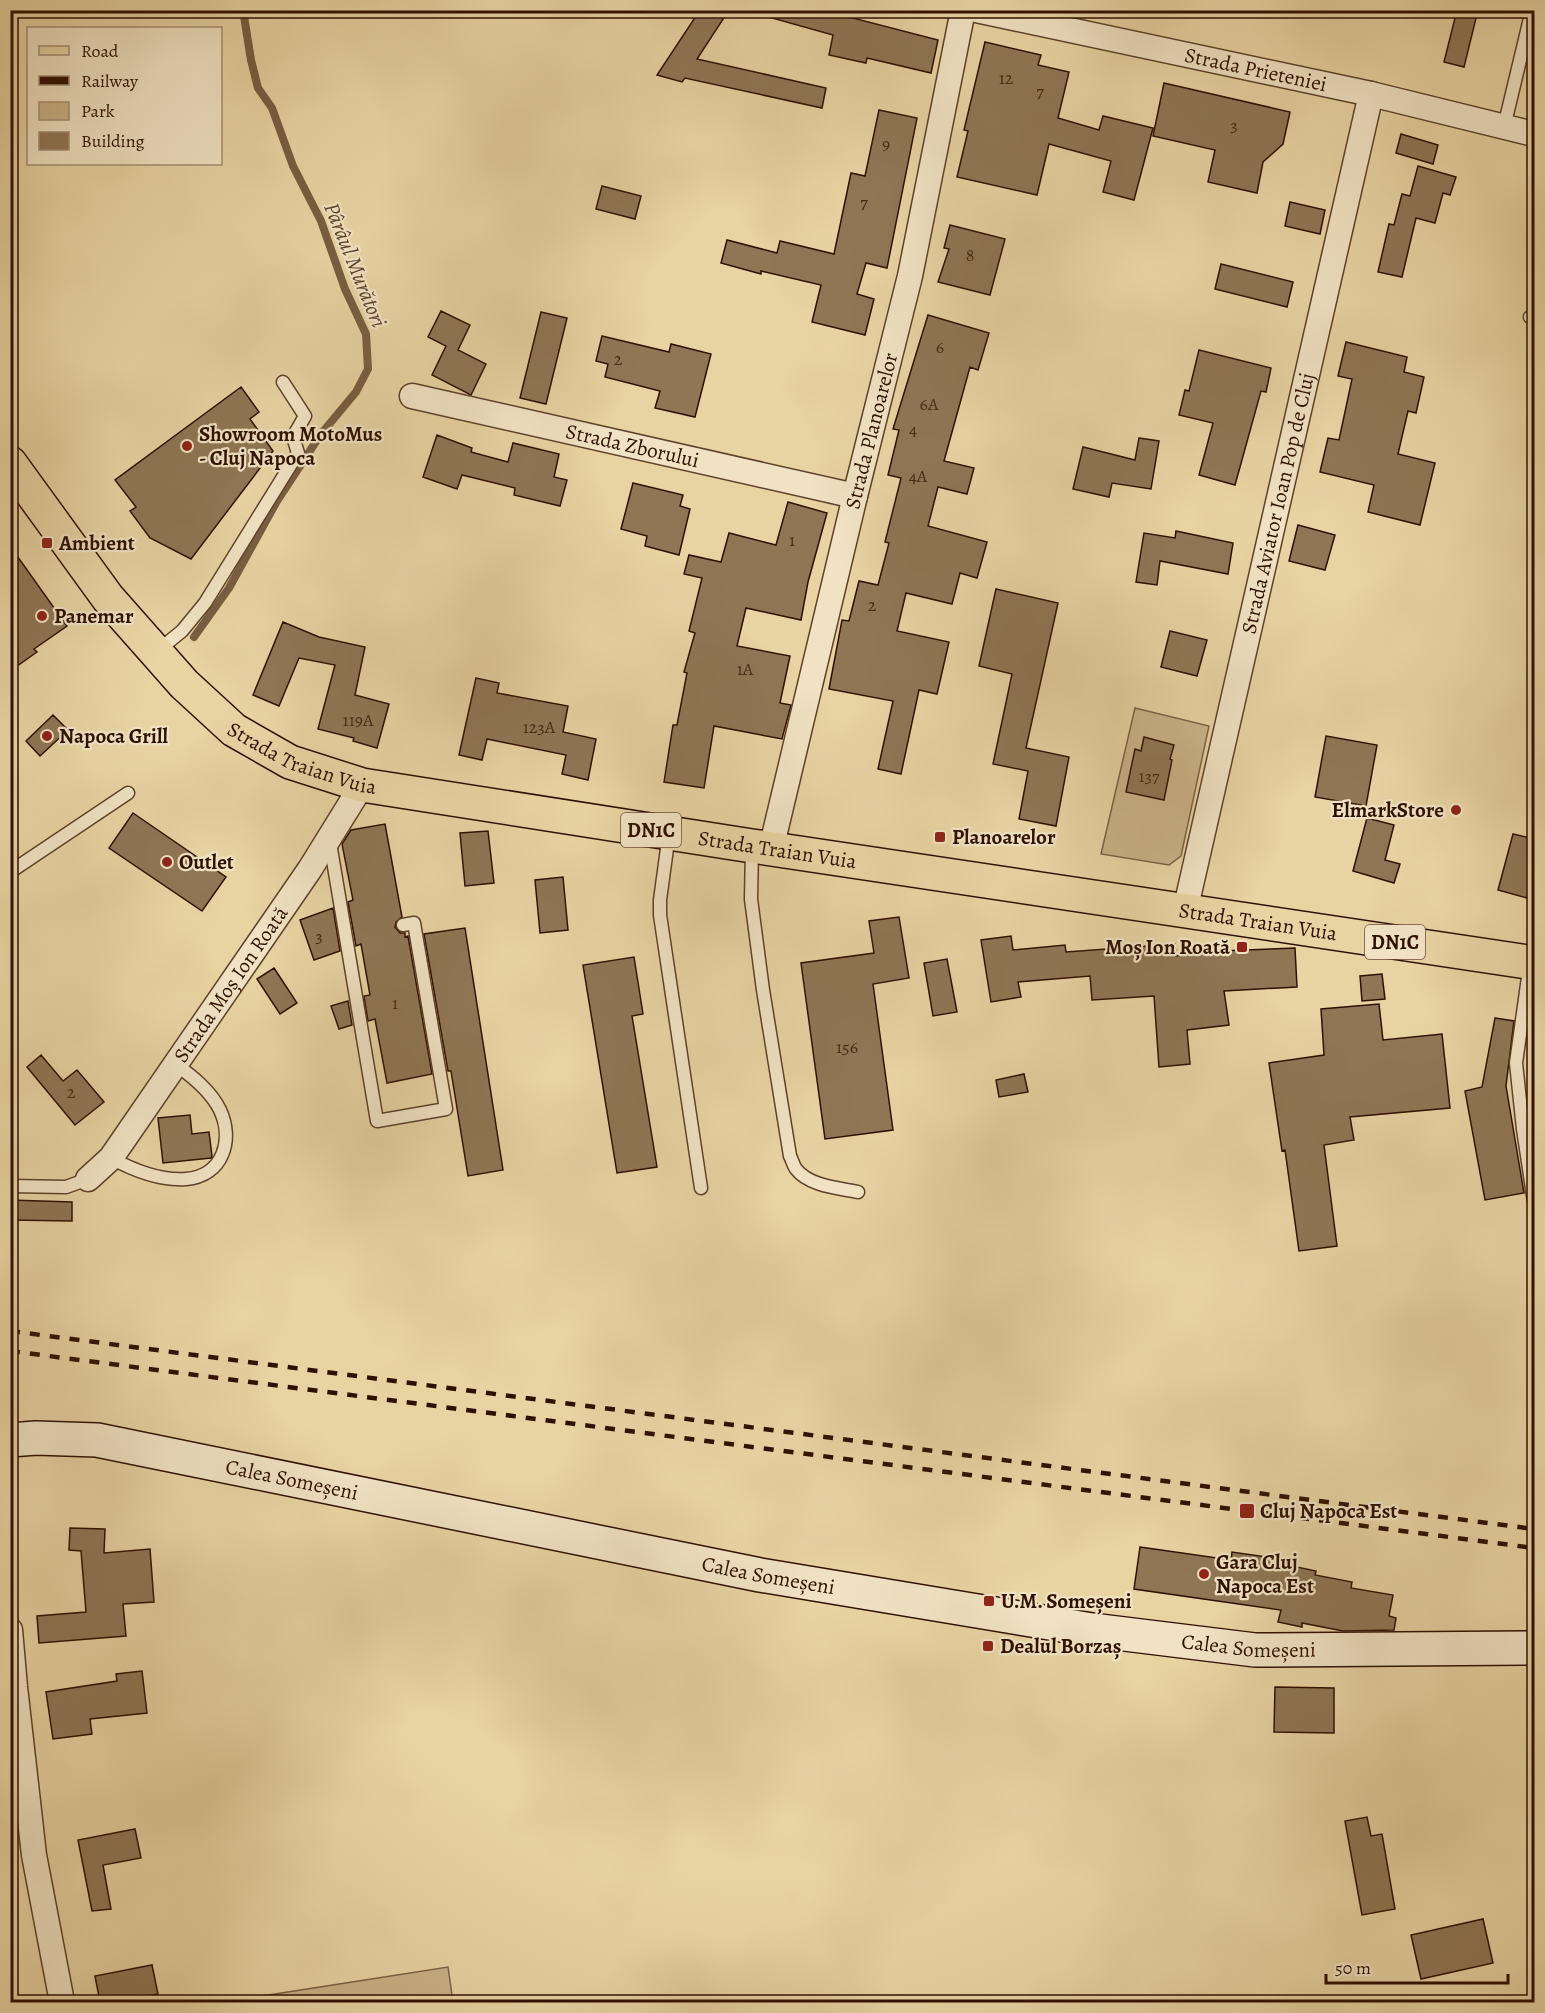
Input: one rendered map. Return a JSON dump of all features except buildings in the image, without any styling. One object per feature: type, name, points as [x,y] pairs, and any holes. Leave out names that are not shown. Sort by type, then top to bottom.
[{"type":"main road","name":"Strada Traian Vuia","points":[[10,463],[108,598],[184,684],[234,730],[290,762],[362,785],[761,848],[1532,963]]},
{"type":"main road","name":"Calea Someșeni","points":[[10,1440],[36,1438],[97,1440],[760,1575],[1092,1630],[1255,1650],[1534,1647]]},
{"type":"street","name":"Strada Planoarelor","points":[[761,848],[855,496],[910,276],[963,10]]},
{"type":"street","name":"Strada Prieteniei","points":[[976,10],[1371,94],[1534,134]]},
{"type":"street","name":"Strada Aviator Ioan Pop de Cluj","points":[[1185,911],[1371,94]]},
{"type":"street","name":"Strada Zborului","points":[[412,396],[855,496]]},
{"type":"street","name":"Strada Moș Ion Roată","points":[[88,1179],[111,1158],[329,839],[362,785]]},
{"type":"street","points":[[10,1630],[13,1687],[34,1855],[62,2002]]},
{"type":"lane","points":[[1504,127],[1532,10]]},
{"type":"lane","points":[[155,652],[182,631],[205,603],[298,453],[293,437],[305,417],[283,382]]},
{"type":"lane","points":[[10,872],[128,793]]},
{"type":"lane","points":[[669,833],[660,915],[701,1188]]},
{"type":"lane","points":[[329,839],[377,1121],[446,1109],[414,923],[403,925]]},
{"type":"lane","points":[[761,848],[752,911],[790,1156],[796,1169],[809,1179],[824,1185],[858,1192]]},
{"type":"lane","points":[[345,934],[359,932]]},
{"type":"lane","points":[[1532,963],[1516,1063],[1534,1202]]},
{"type":"lane","points":[[111,1158],[131,1168],[164,1177],[187,1179],[209,1172],[221,1160],[227,1141],[220,1110],[204,1088],[175,1064]]},
{"type":"lane","points":[[10,1186],[66,1187],[88,1179]]},
{"type":"green space","points":[[1135,708],[1209,726],[1181,856],[1169,865],[1101,854]]},
{"type":"green space","points":[[448,1967],[453,2002],[256,2002],[256,1997]]},
{"type":"green space","points":[[10,1974],[14,1974],[17,2002],[11,2002]]},
{"type":"waterway","name":"Pârâul Murători","points":[[194,637],[229,588],[277,501],[321,434],[356,392],[368,369],[366,334],[345,289],[321,221],[293,166],[272,108],[258,88],[243,10]]},
{"type":"railway","points":[[10,1331],[1534,1529]]},
{"type":"railway","points":[[10,1351],[1534,1548]]},
{"type":"place","name":"Showroom MotoMus - Cluj Napoca","points":[[187,446]]},
{"type":"place","name":"Ambient","points":[[47,543]]},
{"type":"place","name":"Panemar","points":[[42,616]]},
{"type":"place","name":"Napoca Grill","points":[[47,736]]},
{"type":"place","name":"ElmarkStore","points":[[1456,810]]},
{"type":"place","name":"Planoarelor","points":[[940,837]]},
{"type":"place","name":"Outlet","points":[[167,862]]},
{"type":"place","name":"Moș Ion Roată","points":[[1242,947]]},
{"type":"place","name":"Cluj Napoca Est","points":[[1247,1511]]},
{"type":"place","name":"Gara Cluj Napoca Est","points":[[1204,1574]]},
{"type":"place","name":"U.M. Someșeni","points":[[989,1601]]},
{"type":"place","name":"Dealul Borzaș","points":[[988,1646]]}]
